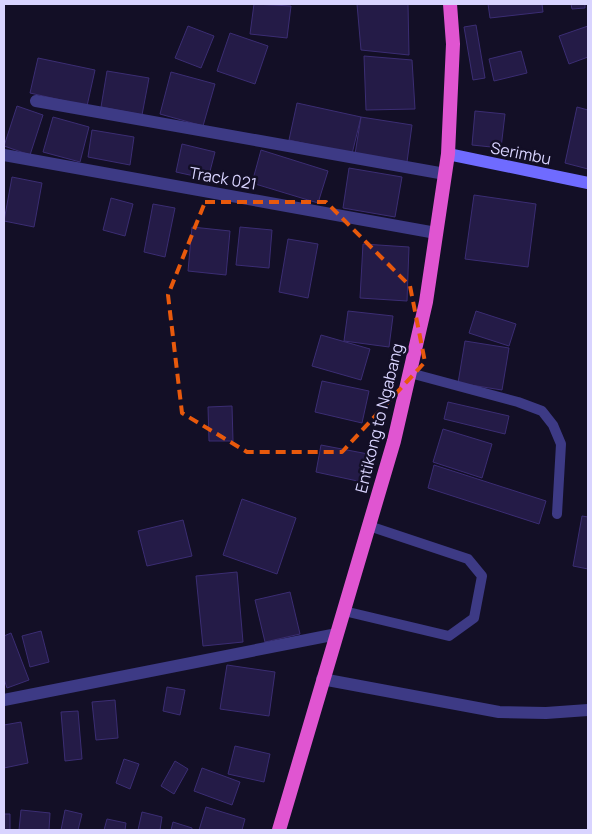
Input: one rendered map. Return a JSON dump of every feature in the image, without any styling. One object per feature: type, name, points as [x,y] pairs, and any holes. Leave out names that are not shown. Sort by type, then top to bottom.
[{"type":"highway","name":"Entikong to Ngabang","points":[[279,830],[322,678],[337,634],[394,442],[426,302],[448,154],[453,44],[450,4]]},
{"type":"main road","name":"Serimbu","points":[[448,154],[588,182]]},
{"type":"street","points":[[36,101],[446,174]]},
{"type":"street","name":"Track 021","points":[[4,155],[436,234]]},
{"type":"street","points":[[4,700],[337,634]]},
{"type":"street","points":[[322,678],[499,712],[546,713],[588,710]]},
{"type":"lane","points":[[410,373],[518,402],[542,411],[553,425],[561,444],[557,514]]},
{"type":"lane","points":[[344,611],[449,636],[474,618],[482,576],[468,559],[368,526]]},
{"type":"highlighted area","points":[[205,202],[326,202],[410,286],[425,362],[342,452],[247,452],[182,413],[168,295]]},
{"type":"building","points":[[254,4],[291,6],[287,38],[250,34]]},
{"type":"building","points":[[357,4],[408,4],[409,55],[361,50]]},
{"type":"building","points":[[488,4],[542,4],[543,12],[490,18]]},
{"type":"building","points":[[571,4],[585,4],[585,8],[572,9]]},
{"type":"building","points":[[476,25],[485,78],[473,80],[464,27]]},
{"type":"building","points":[[188,26],[214,36],[201,68],[175,58]]},
{"type":"building","points":[[588,26],[588,57],[569,64],[559,36]]},
{"type":"building","points":[[230,33],[268,46],[255,84],[217,71]]},
{"type":"building","points":[[521,51],[527,73],[494,81],[489,59]]},
{"type":"building","points":[[364,56],[412,60],[415,109],[366,110]]},
{"type":"building","points":[[38,58],[95,70],[87,106],[30,93]]},
{"type":"building","points":[[107,71],[149,78],[142,115],[101,107]]},
{"type":"building","points":[[171,72],[215,84],[203,126],[160,114]]},
{"type":"building","points":[[297,103],[361,117],[352,154],[289,140]]},
{"type":"building","points":[[17,106],[43,115],[30,155],[4,146]]},
{"type":"building","points":[[577,107],[588,110],[588,169],[565,163]]},
{"type":"building","points":[[475,111],[505,114],[501,148],[472,145]]},
{"type":"building","points":[[53,117],[89,127],[80,162],[43,152]]},
{"type":"building","points":[[361,117],[412,125],[407,162],[355,154]]},
{"type":"building","points":[[92,130],[134,137],[130,165],[88,157]]},
{"type":"building","points":[[182,144],[215,152],[208,179],[176,172]]},
{"type":"building","points":[[261,150],[328,171],[318,203],[252,183]]},
{"type":"building","points":[[349,168],[402,177],[395,217],[343,208]]},
{"type":"building","points":[[12,177],[42,183],[34,227],[4,221]]},
{"type":"building","points":[[474,195],[536,204],[528,267],[465,259]]},
{"type":"building","points":[[111,198],[133,204],[125,236],[103,230]]},
{"type":"building","points":[[153,204],[175,208],[165,257],[144,252]]},
{"type":"building","points":[[192,227],[230,231],[226,275],[188,271]]},
{"type":"building","points":[[240,227],[272,230],[269,268],[236,265]]},
{"type":"building","points":[[288,239],[318,244],[308,298],[279,292]]},
{"type":"building","points":[[363,244],[409,247],[407,301],[360,298]]},
{"type":"building","points":[[348,311],[393,316],[389,347],[344,341]]},
{"type":"building","points":[[476,311],[516,324],[509,346],[469,333]]},
{"type":"building","points":[[321,335],[370,349],[361,380],[312,366]]},
{"type":"building","points":[[465,341],[509,348],[502,390],[458,383]]},
{"type":"building","points":[[322,381],[369,391],[362,423],[315,412]]},
{"type":"building","points":[[448,402],[509,416],[505,434],[444,419]]},
{"type":"building","points":[[232,406],[233,441],[209,441],[208,407]]},
{"type":"building","points":[[443,429],[492,444],[482,478],[433,462]]},
{"type":"building","points":[[321,445],[368,454],[362,482],[316,472]]},
{"type":"building","points":[[434,465],[546,501],[539,524],[428,488]]},
{"type":"building","points":[[242,499],[296,518],[277,574],[223,555]]},
{"type":"building","points":[[582,516],[588,517],[588,569],[573,566]]},
{"type":"building","points":[[183,520],[192,556],[147,566],[138,531]]},
{"type":"building","points":[[237,572],[243,642],[203,646],[196,576]]},
{"type":"building","points":[[290,592],[300,634],[265,642],[255,600]]},
{"type":"building","points":[[41,631],[49,662],[30,667],[22,636]]},
{"type":"building","points":[[11,633],[29,680],[7,688],[4,679],[4,636]]},
{"type":"building","points":[[227,665],[275,672],[269,716],[220,709]]},
{"type":"building","points":[[167,687],[185,690],[180,715],[163,711]]},
{"type":"building","points":[[115,700],[118,738],[96,740],[92,702]]},
{"type":"building","points":[[78,711],[82,759],[65,761],[61,712]]},
{"type":"building","points":[[21,722],[28,763],[4,768],[4,725]]},
{"type":"building","points":[[235,746],[270,754],[264,782],[228,774]]},
{"type":"building","points":[[124,759],[139,764],[130,789],[116,783]]},
{"type":"building","points":[[175,761],[188,769],[174,794],[161,786]]},
{"type":"building","points":[[202,768],[240,782],[232,805],[194,791]]},
{"type":"building","points":[[206,807],[245,819],[242,830],[199,830]]},
{"type":"building","points":[[21,810],[50,813],[49,830],[19,830]]},
{"type":"building","points":[[65,810],[82,814],[78,830],[61,830]]},
{"type":"building","points":[[142,812],[162,817],[160,830],[138,830]]},
{"type":"building","points":[[4,814],[10,814],[10,830],[4,830]]},
{"type":"building","points":[[107,819],[126,823],[125,830],[104,830]]},
{"type":"building","points":[[173,822],[192,828],[192,830],[171,830]]}]
